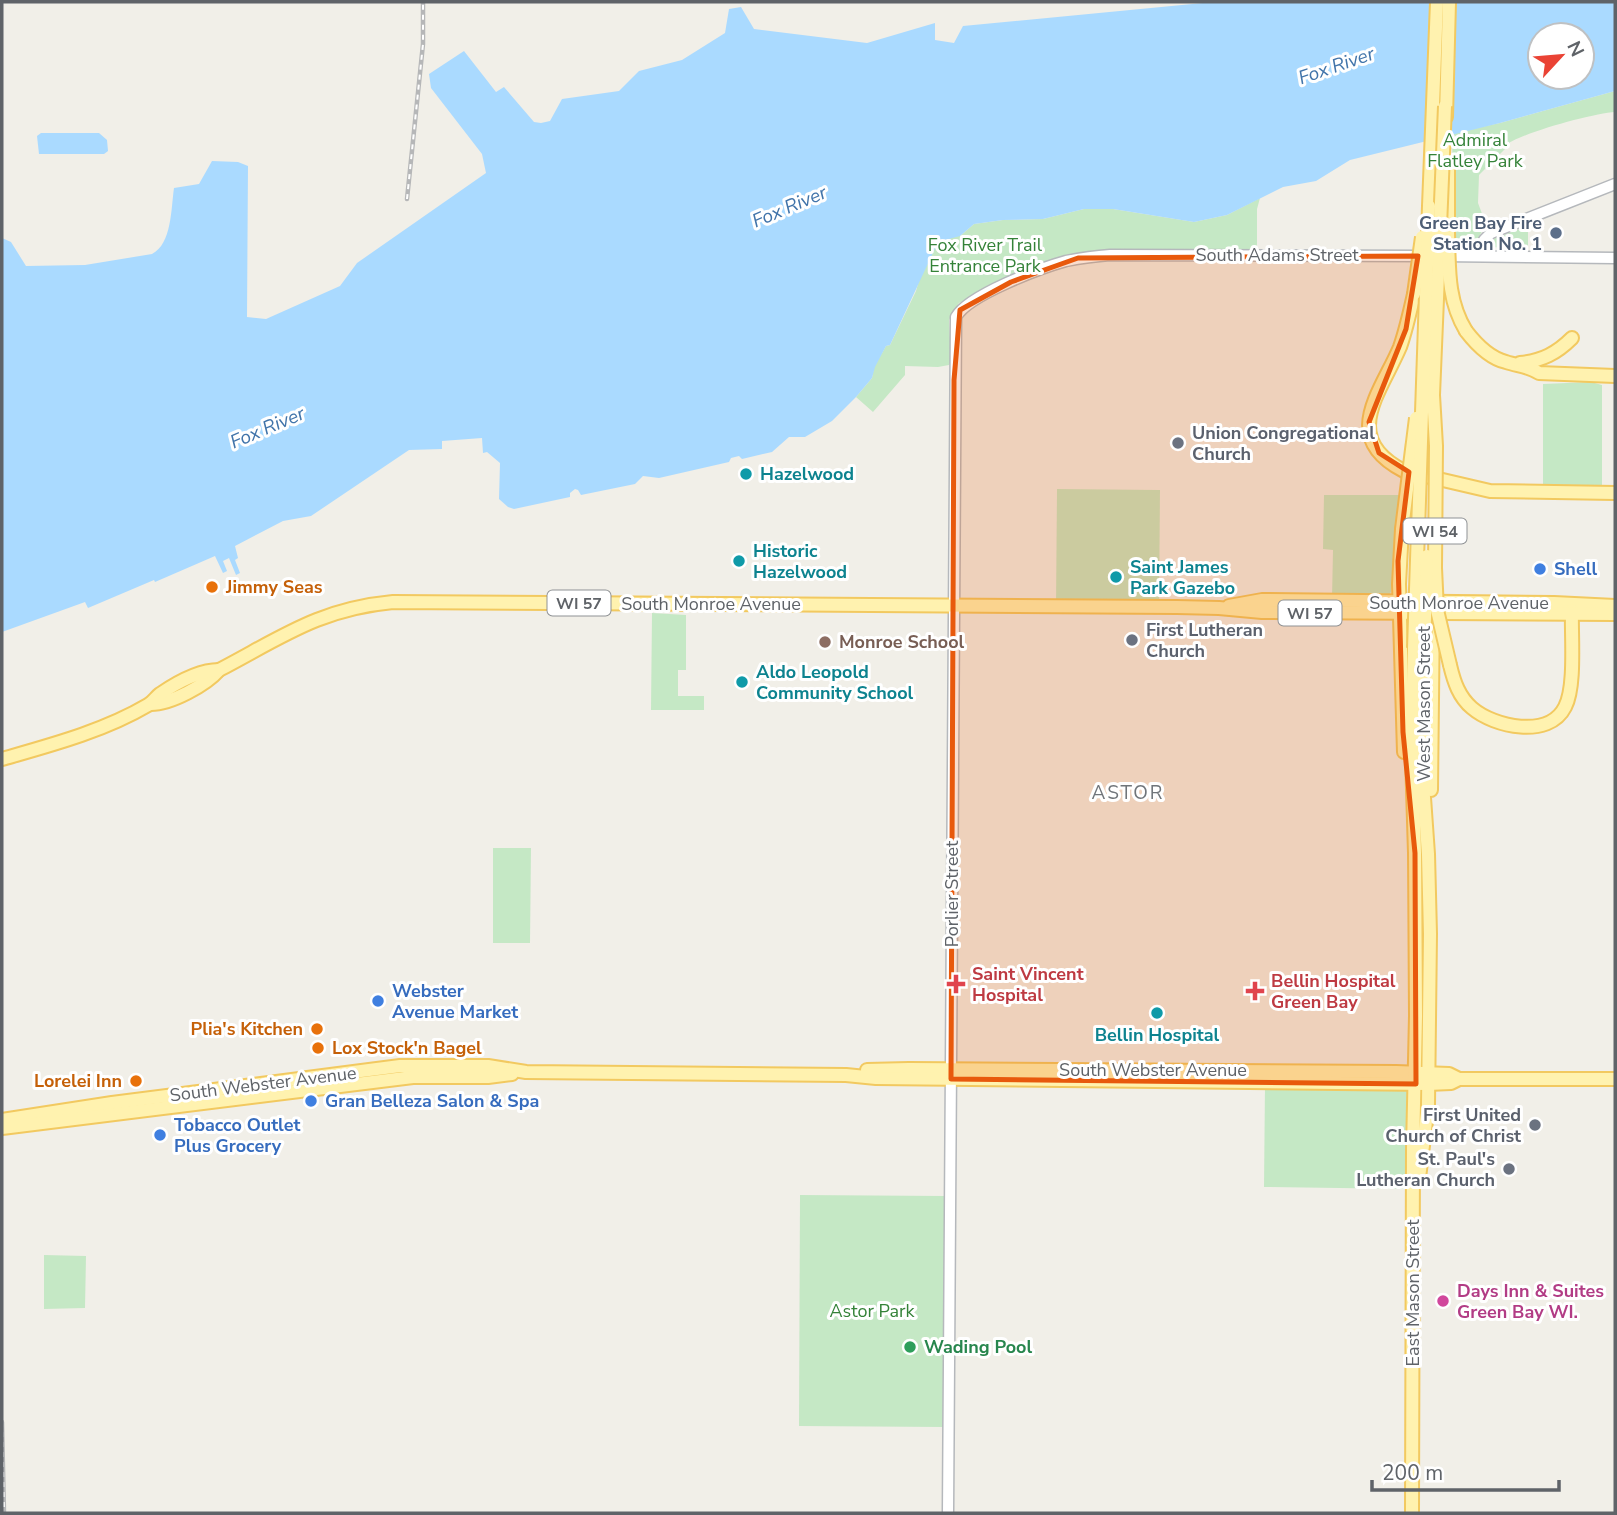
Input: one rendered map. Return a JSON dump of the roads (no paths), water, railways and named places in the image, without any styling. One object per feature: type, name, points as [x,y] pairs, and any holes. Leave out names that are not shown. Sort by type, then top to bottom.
[{"type":"main road","name":"West Mason Street","points":[[1428,392],[1429,206],[1437,2]]},
{"type":"main road","name":"West Mason Street","points":[[1422,1078],[1430,924],[1412,757],[1419,648],[1423,411],[1428,392],[1446,106],[1449,2]]},
{"type":"main road","points":[[1446,106],[1450,284],[1456,314],[1466,331],[1486,352],[1539,373],[1615,376]]},
{"type":"main road","points":[[1429,206],[1406,329],[1393,363],[1373,400],[1369,422],[1373,443],[1379,453],[1393,466],[1404,471],[1490,491],[1615,493]]},
{"type":"main road","points":[[1506,362],[1546,358],[1560,350],[1572,338]]},
{"type":"main road","name":"WI 54","points":[[1400,608],[1398,561],[1417,407],[1428,392]]},
{"type":"main road","name":"WI 54","points":[[1428,392],[1436,446],[1436,597],[1450,666],[1458,691],[1471,707],[1488,718],[1513,725],[1537,726],[1561,713],[1571,692],[1572,609]]},
{"type":"main road","name":"South Monroe Avenue","points":[[2,759],[76,736],[151,704],[163,704],[212,679],[219,670],[319,617],[353,607],[393,602],[1219,608],[1262,600],[1400,608],[1572,609],[1615,614]]},
{"type":"main road","name":"South Monroe Avenue","points":[[1433,608],[1460,614],[1615,606]]},
{"type":"main road","points":[[1400,608],[1403,732],[1420,836]]},
{"type":"main road","points":[[1420,836],[1431,791],[1433,608]]},
{"type":"main road","points":[[1433,683],[1440,639],[1451,619],[1460,614]]},
{"type":"main road","name":"South Webster Avenue","points":[[8,1123],[422,1076],[488,1077],[526,1072],[846,1075],[876,1078],[951,1074],[1422,1078],[1449,1074],[1459,1079],[1615,1079]]},
{"type":"main road","name":"East Mason Street","points":[[1412,1513],[1413,1148],[1422,1078]]},
{"type":"street","points":[[1483,256],[1484,240],[1491,233],[1615,184]]},
{"type":"street","name":"South Adams Street","points":[[956,317],[969,303],[1048,267],[1079,258],[1110,255],[1615,258]]},
{"type":"street","name":"Porlier Street","points":[[948,1513],[956,317]]},
{"type":"water","name":"Fox River","points":[[1213,2],[1615,2],[1615,91],[1350,160],[1316,181],[1283,187],[1227,215],[1194,222],[1113,209],[1084,209],[1043,219],[974,224],[960,236],[938,242],[890,345],[886,346],[872,378],[856,397],[832,421],[805,437],[789,437],[772,452],[742,459],[739,456],[731,458],[729,462],[659,478],[643,476],[635,484],[581,495],[575,489],[570,493],[570,497],[514,509],[499,499],[500,463],[487,452],[483,453],[482,438],[442,441],[442,449],[409,450],[311,516],[283,521],[235,546],[238,558],[235,560],[240,573],[236,575],[229,558],[223,561],[227,571],[223,573],[215,556],[88,608],[85,602],[2,632],[2,238],[11,242],[26,266],[85,265],[152,254],[159,249],[167,234],[174,188],[199,184],[212,161],[238,162],[248,166],[247,317],[266,319],[340,286],[357,263],[486,173],[482,154],[431,88],[429,74],[464,51],[496,92],[504,87],[534,122],[541,123],[550,121],[562,99],[619,91],[639,71],[682,60],[725,33],[729,9],[741,7],[754,29],[867,43],[935,23],[935,40],[954,43],[963,26]]},
{"type":"water","points":[[41,133],[99,133],[107,140],[108,151],[104,154],[39,154],[37,136]]},
{"type":"railway","points":[[407,199],[423,44],[423,2]]},
{"type":"railway","points":[[2,1422],[4,1513]]},
{"type":"place","name":"Green Bay Fire Station No. 1","points":[[1556,233]]},
{"type":"place","name":"Union Congregational Church","points":[[1178,443]]},
{"type":"place","name":"Hazelwood","points":[[746,474]]},
{"type":"place","name":"Historic Hazelwood","points":[[739,561]]},
{"type":"place","name":"Shell","points":[[1540,569]]},
{"type":"place","name":"Saint James Park Gazebo","points":[[1116,577]]},
{"type":"place","name":"Jimmy Seas","points":[[212,587]]},
{"type":"place","name":"First Lutheran Church","points":[[1132,640]]},
{"type":"place","name":"Monroe School","points":[[825,642]]},
{"type":"place","name":"Aldo Leopold Community School","points":[[742,682]]},
{"type":"place","name":"Saint Vincent Hospital","points":[[956,984]]},
{"type":"place","name":"Bellin Hospital Green Bay","points":[[1255,991]]},
{"type":"place","name":"Webster Avenue Market","points":[[378,1001]]},
{"type":"place","name":"Bellin Hospital","points":[[1157,1013]]},
{"type":"place","name":"Plia's Kitchen","points":[[317,1029]]},
{"type":"place","name":"Lox Stock'n Bagel","points":[[318,1048]]},
{"type":"place","name":"Lorelei Inn","points":[[136,1081]]},
{"type":"place","name":"Gran Belleza Salon & Spa","points":[[311,1101]]},
{"type":"place","name":"First United Church of Christ","points":[[1535,1125]]},
{"type":"place","name":"Tobacco Outlet Plus Grocery","points":[[160,1135]]},
{"type":"place","name":"St. Paul's Lutheran Church","points":[[1509,1169]]},
{"type":"place","name":"Days Inn & Suites Green Bay WI.","points":[[1443,1301]]},
{"type":"place","name":"Wading Pool","points":[[910,1347]]},
{"type":"district","name":"ASTOR","points":[[1128,792]]},
{"type":"park label","name":"Admiral Flatley Park","points":[[1475,150]]},
{"type":"park label","name":"Fox River Trail Entrance Park","points":[[985,255]]},
{"type":"park label","name":"Astor Park","points":[[872,1311]]}]
